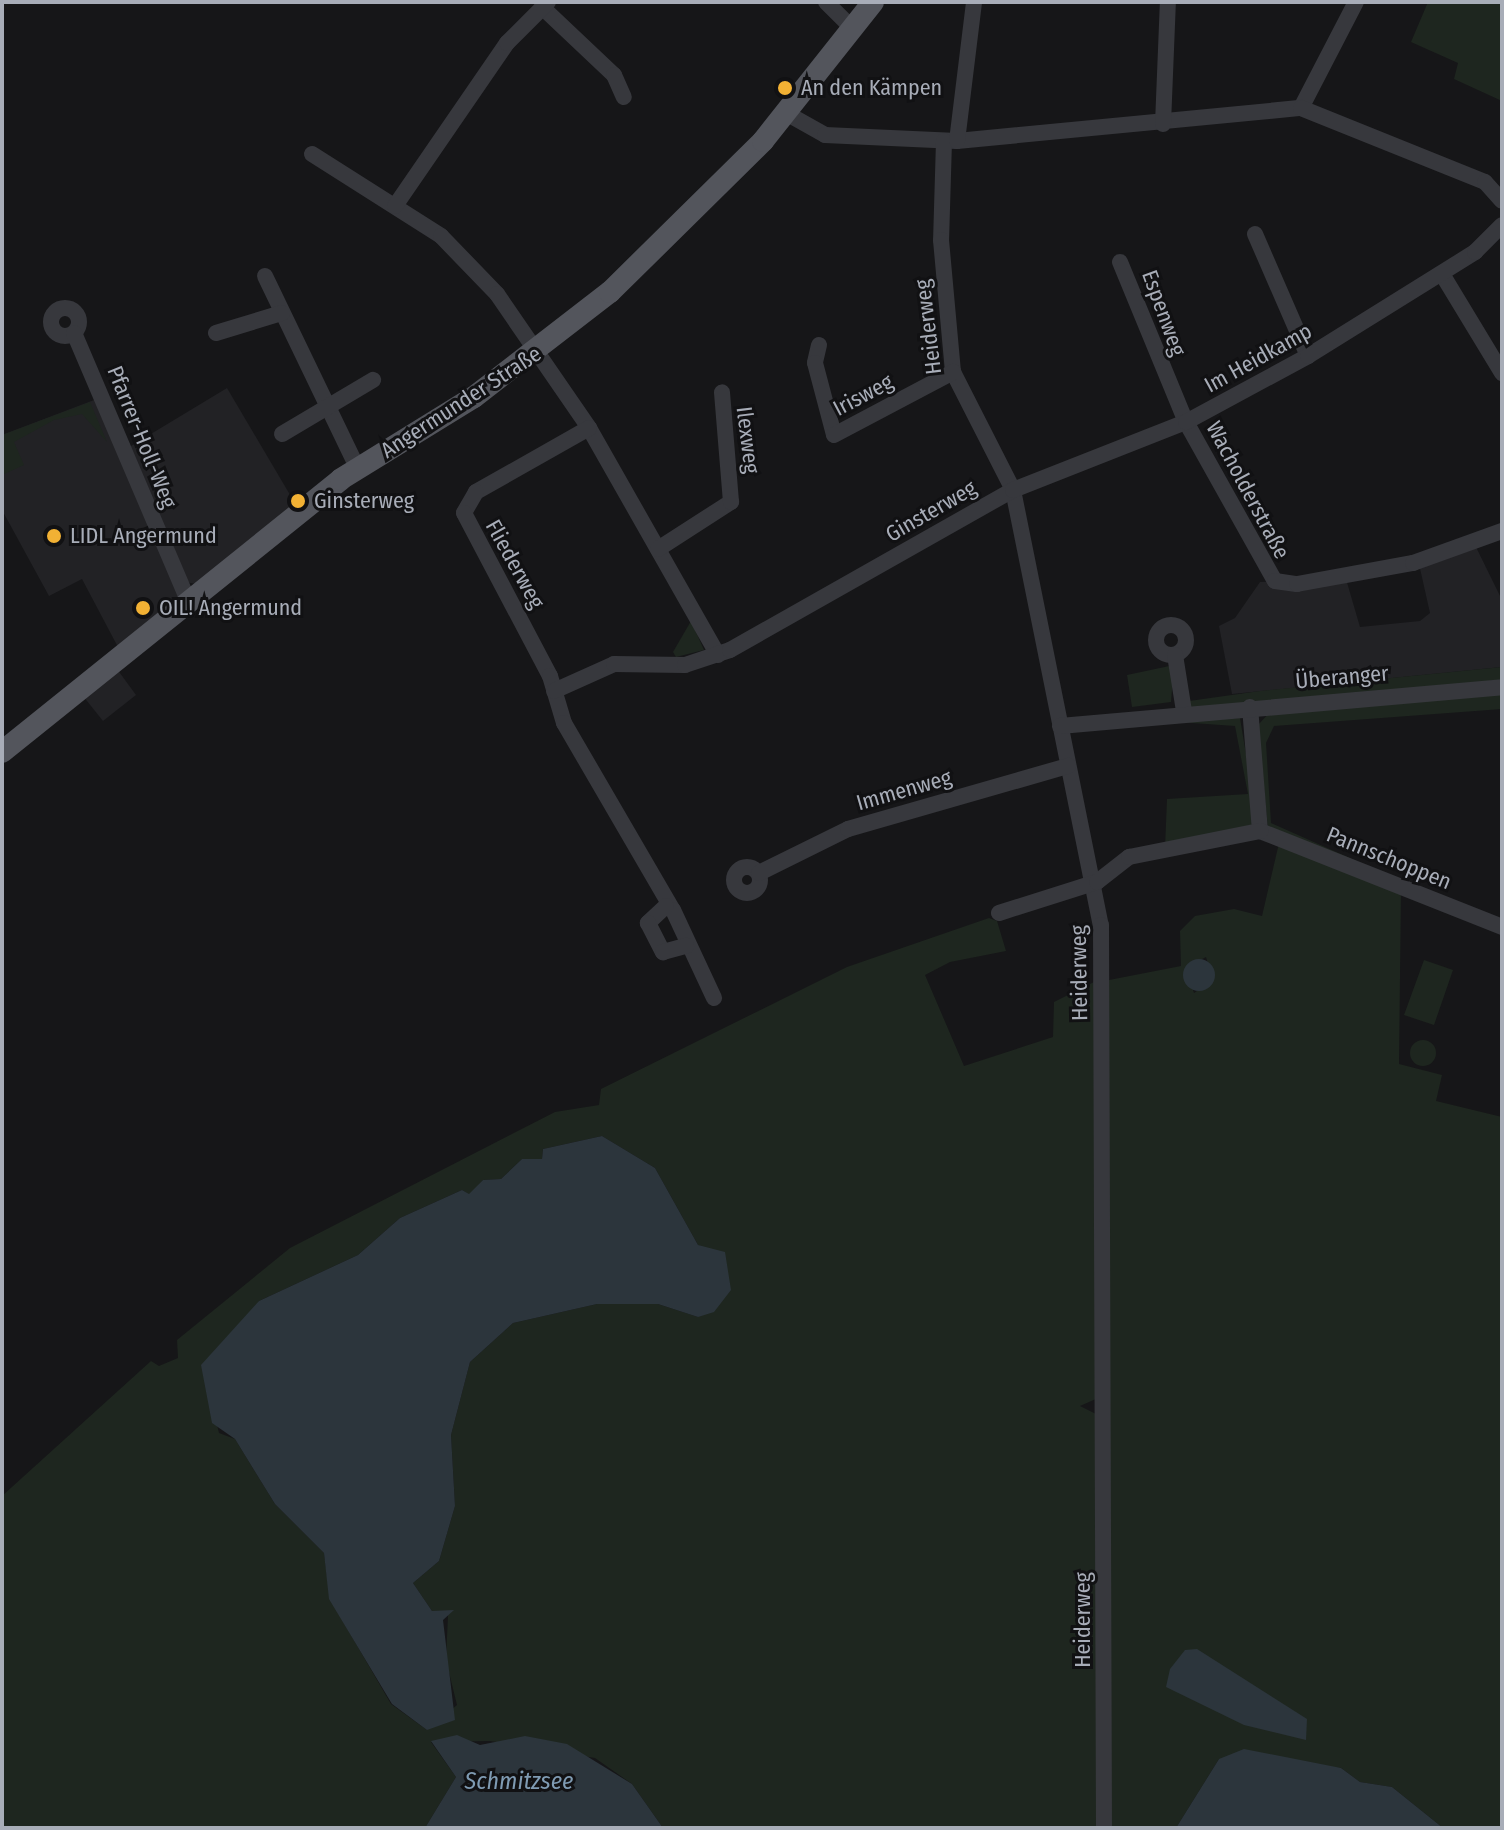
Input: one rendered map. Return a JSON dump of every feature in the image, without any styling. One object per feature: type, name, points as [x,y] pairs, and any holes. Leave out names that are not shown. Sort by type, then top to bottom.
[{"type":"main road","name":"Angermunder Straße","points":[[2,752],[188,600],[358,469],[537,353],[641,264],[786,113],[873,2]]},
{"type":"street","points":[[826,2],[852,28]]},
{"type":"street","name":"Heiderweg","points":[[974,2],[951,141],[941,240],[953,372],[1013,490],[1068,766],[1097,882],[1104,1828]]},
{"type":"street","points":[[1163,124],[1168,2]]},
{"type":"street","points":[[1301,108],[1356,2]]},
{"type":"street","points":[[395,206],[507,43],[545,4],[614,75],[624,97]]},
{"type":"street","points":[[786,113],[825,135],[951,141],[1163,124],[1301,108],[1485,182],[1502,201]]},
{"type":"street","points":[[312,154],[395,206],[472,265],[589,428],[718,655],[685,665],[614,664],[554,691]]},
{"type":"street","name":"Im Heidkamp","points":[[1013,490],[1186,422],[1308,356],[1442,274],[1502,225]]},
{"type":"street","points":[[1255,234],[1308,356]]},
{"type":"street","name":"Espenweg","points":[[1120,262],[1186,422]]},
{"type":"street","points":[[1442,274],[1502,373]]},
{"type":"street","points":[[265,276],[358,469]]},
{"type":"street","points":[[216,333],[282,313]]},
{"type":"street","name":"Pfarrer-Holl-Weg","points":[[74,333],[188,600]]},
{"type":"street","name":"Irisweg","points":[[819,345],[815,363],[834,435],[953,372]]},
{"type":"street","points":[[282,434],[373,380]]},
{"type":"street","name":"Ilexweg","points":[[658,549],[731,502],[722,392]]},
{"type":"street","name":"Wacholderstraße","points":[[1186,422],[1264,571],[1281,583],[1413,563],[1502,531]]},
{"type":"street","name":"Fliederweg","points":[[589,428],[476,492],[464,513],[554,691],[564,723],[714,998]]},
{"type":"street","name":"Ginsterweg","points":[[718,655],[1013,490]]},
{"type":"street","points":[[1175,655],[1184,711]]},
{"type":"street","name":"Überanger","points":[[1060,726],[1184,711],[1502,687]]},
{"type":"street","points":[[999,913],[1097,882],[1129,857],[1260,831],[1250,707]]},
{"type":"street","name":"Immenweg","points":[[759,873],[848,829],[1068,766]]},
{"type":"street","name":"Pannschoppen","points":[[1260,831],[1502,927]]},
{"type":"street","points":[[666,906],[648,923],[663,952],[686,946]]},
{"type":"shaded area","points":[[1428,2],[1502,2],[1502,101],[1454,79],[1458,63],[1411,42]]},
{"type":"shaded area","points":[[227,388],[296,505],[197,584],[177,581],[126,449]]},
{"type":"shaded area","points":[[102,397],[180,599],[119,649],[82,579],[49,596],[2,510],[2,435]]},
{"type":"shaded area","points":[[90,402],[107,442],[82,414],[54,420],[14,442],[24,465],[2,475],[2,435]]},
{"type":"shaded area","points":[[1475,545],[1502,600],[1502,667],[1232,694],[1219,626],[1235,618],[1260,582],[1346,579],[1360,627],[1420,621],[1430,613],[1419,564]]},
{"type":"shaded area","points":[[691,621],[704,650],[676,657],[673,652]]},
{"type":"shaded area","points":[[1174,665],[1171,702],[1132,707],[1127,675]]},
{"type":"shaded area","points":[[1502,667],[1502,680],[1189,708],[1189,701],[1260,691]]},
{"type":"shaded area","points":[[117,669],[136,695],[103,721],[83,696]]},
{"type":"shaded area","points":[[1502,692],[1502,709],[1274,726],[1266,743],[1271,823],[1361,863],[1268,829],[1258,725],[1270,712]]},
{"type":"shaded area","points":[[1240,718],[1256,815],[1250,827],[1165,848],[1167,799],[1248,794],[1235,726],[1178,722]]},
{"type":"shaded area","points":[[1279,843],[1401,890],[1399,1064],[1442,1075],[1436,1101],[1502,1117],[1502,1828],[1443,1828],[1392,1787],[1360,1782],[1341,1768],[1219,1759],[1176,1828],[1107,1828],[1104,981],[1181,966],[1180,931],[1195,916],[1234,909],[1262,916]],"holes":[[[1206,957],[1213,980],[1194,993],[1186,968]]]},
{"type":"shaded area","points":[[989,918],[997,921],[1006,951],[950,962],[925,975],[964,1066],[1053,1037],[1054,1002],[1098,980],[1098,1398],[1080,1406],[1098,1415],[1102,1828],[663,1828],[632,1784],[595,1758],[490,1741],[431,1742],[456,1777],[425,1828],[2,1828],[2,1496],[151,1361],[159,1366],[178,1358],[177,1340],[290,1248],[555,1112],[599,1105],[601,1089],[847,967]],"holes":[[[602,1136],[655,1168],[698,1245],[714,1254],[698,1317],[658,1304],[597,1304],[513,1323],[470,1362],[451,1435],[455,1506],[439,1561],[413,1583],[432,1611],[448,1615],[446,1660],[457,1705],[427,1730],[391,1704],[330,1599],[324,1553],[275,1504],[235,1439],[219,1433],[211,1400],[259,1301],[358,1255],[400,1218],[462,1190],[470,1195],[483,1180],[501,1179],[522,1159],[542,1159],[543,1149]]]},
{"type":"shaded area","points":[[1424,960],[1453,970],[1434,1025],[1404,1015]]},
{"type":"shaded area","points":[[1423,1040],[1432,1044],[1436,1053],[1432,1062],[1423,1066],[1414,1062],[1410,1053],[1414,1044]]},
{"type":"water","points":[[1199,959],[1210,964],[1215,975],[1210,986],[1199,991],[1188,986],[1183,975],[1188,964]]},
{"type":"water","points":[[602,1136],[655,1168],[698,1245],[725,1252],[731,1290],[714,1312],[698,1317],[658,1304],[597,1304],[513,1323],[470,1362],[451,1435],[455,1506],[439,1561],[413,1583],[432,1611],[454,1610],[443,1620],[455,1720],[427,1730],[392,1704],[329,1599],[324,1553],[275,1504],[235,1439],[212,1423],[201,1365],[259,1301],[358,1255],[400,1218],[462,1190],[469,1194],[483,1180],[501,1179],[522,1159],[542,1159],[543,1149]]},
{"type":"water","points":[[1197,1649],[1307,1719],[1306,1740],[1244,1725],[1166,1687],[1170,1669],[1185,1650]]},
{"type":"water","name":"Schmitzsee","points":[[457,1735],[480,1745],[525,1736],[567,1744],[632,1784],[663,1828],[425,1828],[456,1777],[431,1741]]},
{"type":"water","points":[[1244,1749],[1341,1768],[1360,1782],[1392,1787],[1443,1828],[1176,1828],[1219,1759]]},
{"type":"place","name":"An den Kämpen","points":[[785,88]]},
{"type":"place","name":"Ginsterweg","points":[[298,501]]},
{"type":"place","name":"LIDL Angermund","points":[[54,536]]},
{"type":"place","name":"OIL! Angermund","points":[[143,608]]}]
